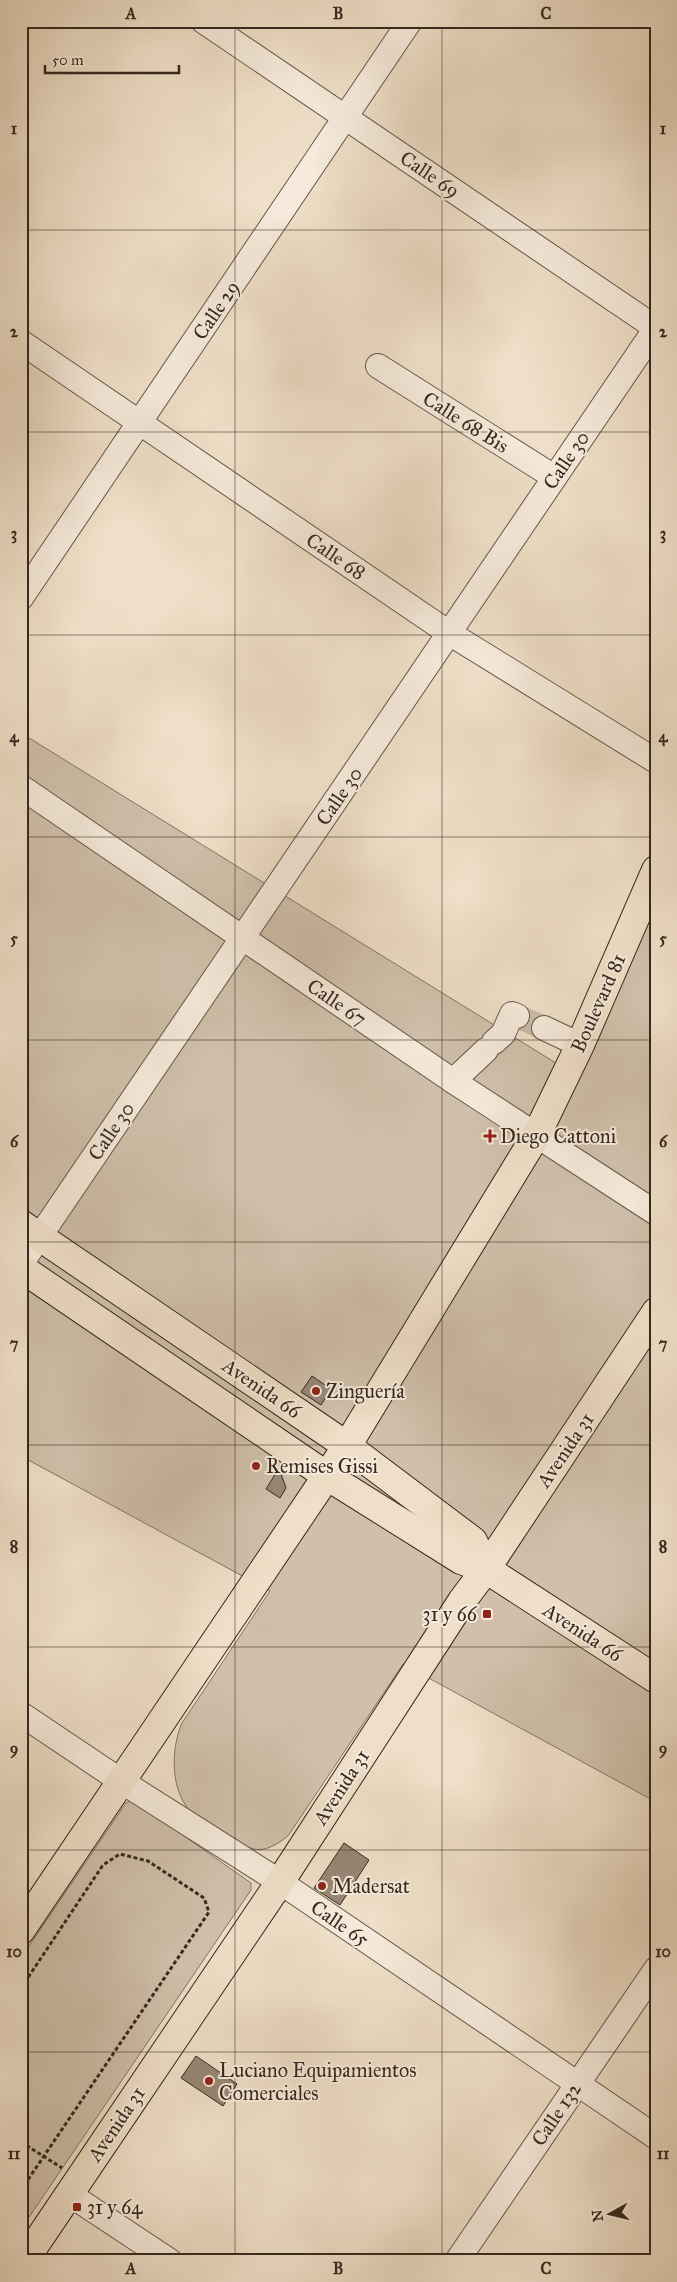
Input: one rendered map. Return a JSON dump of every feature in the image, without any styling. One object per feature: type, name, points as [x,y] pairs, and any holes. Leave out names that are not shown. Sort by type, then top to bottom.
[{"type":"main road","name":"Boulevard 81","points":[[537,1134],[580,1045],[656,870]]},
{"type":"main road","points":[[21,1930],[348,1446],[537,1134]]},
{"type":"main road","name":"Avenida 66","points":[[30,1231],[348,1446],[474,1541],[486,1568]]},
{"type":"main road","name":"Avenida 66","points":[[21,1268],[327,1476],[461,1560],[486,1568],[656,1679]]},
{"type":"main road","name":"Avenida 31","points":[[24,2261],[280,1882],[462,1601],[486,1568],[656,1312]]},
{"type":"street","name":"Calle 69","points":[[203,21],[656,328]]},
{"type":"street","name":"Calle 29","points":[[21,598],[410,21]]},
{"type":"street","name":"Calle 30","points":[[21,1264],[30,1231],[242,938],[656,328]]},
{"type":"street","name":"Calle 68","points":[[21,342],[449,633],[656,761]]},
{"type":"street","name":"Calle 68 Bis","points":[[378,366],[554,477]]},
{"type":"street","name":"Calle 67","points":[[21,787],[453,1080],[656,1213]]},
{"type":"street","points":[[453,1080],[503,1034],[512,1014],[517,1016]]},
{"type":"street","points":[[544,1028],[580,1045]]},
{"type":"street","name":"Calle 65","points":[[21,1714],[121,1782],[280,1882],[656,2137]]},
{"type":"street","name":"Calle 132","points":[[457,2261],[576,2083],[656,1969]]},
{"type":"street","points":[[74,2187],[170,2261]]},
{"type":"path","points":[[21,1988],[103,1865],[120,1854],[148,1861],[204,1898],[209,1912],[21,2190]]},
{"type":"path","points":[[21,2142],[44,2157],[74,2187]]},
{"type":"shaded area","points":[[21,733],[577,1076],[656,895],[656,1802],[403,1664],[288,1836],[279,1843],[263,1849],[242,1845],[202,1821],[183,1802],[174,1768],[176,1744],[182,1723],[270,1591],[21,1456]]},
{"type":"shaded area","points":[[133,1800],[251,1883],[251,1890],[21,2229],[21,1958],[126,1803]]},
{"type":"building","name":"Zinguería","points":[[312,1376],[331,1389],[321,1405],[301,1392]]},
{"type":"building","points":[[279,1468],[286,1488],[280,1498],[266,1489]]},
{"type":"building","points":[[344,1843],[369,1860],[340,1905],[314,1888]]},
{"type":"building","name":"Luciano Equipamientos Comerciales","points":[[196,2056],[237,2084],[223,2106],[181,2078]]},
{"type":"tunnel","points":[[517,1016],[544,1028]]},
{"type":"place","name":"Diego Cattoni","points":[[490,1136]]},
{"type":"place","name":"Zinguería","points":[[316,1391]]},
{"type":"place","name":"Remises Gissi","points":[[256,1466]]},
{"type":"place","name":"31 y 66","points":[[487,1614]]},
{"type":"place","name":"Madersat","points":[[322,1886]]},
{"type":"place","name":"Luciano Equipamientos Comerciales","points":[[209,2081]]},
{"type":"place","name":"31 y 64","points":[[77,2207]]}]
